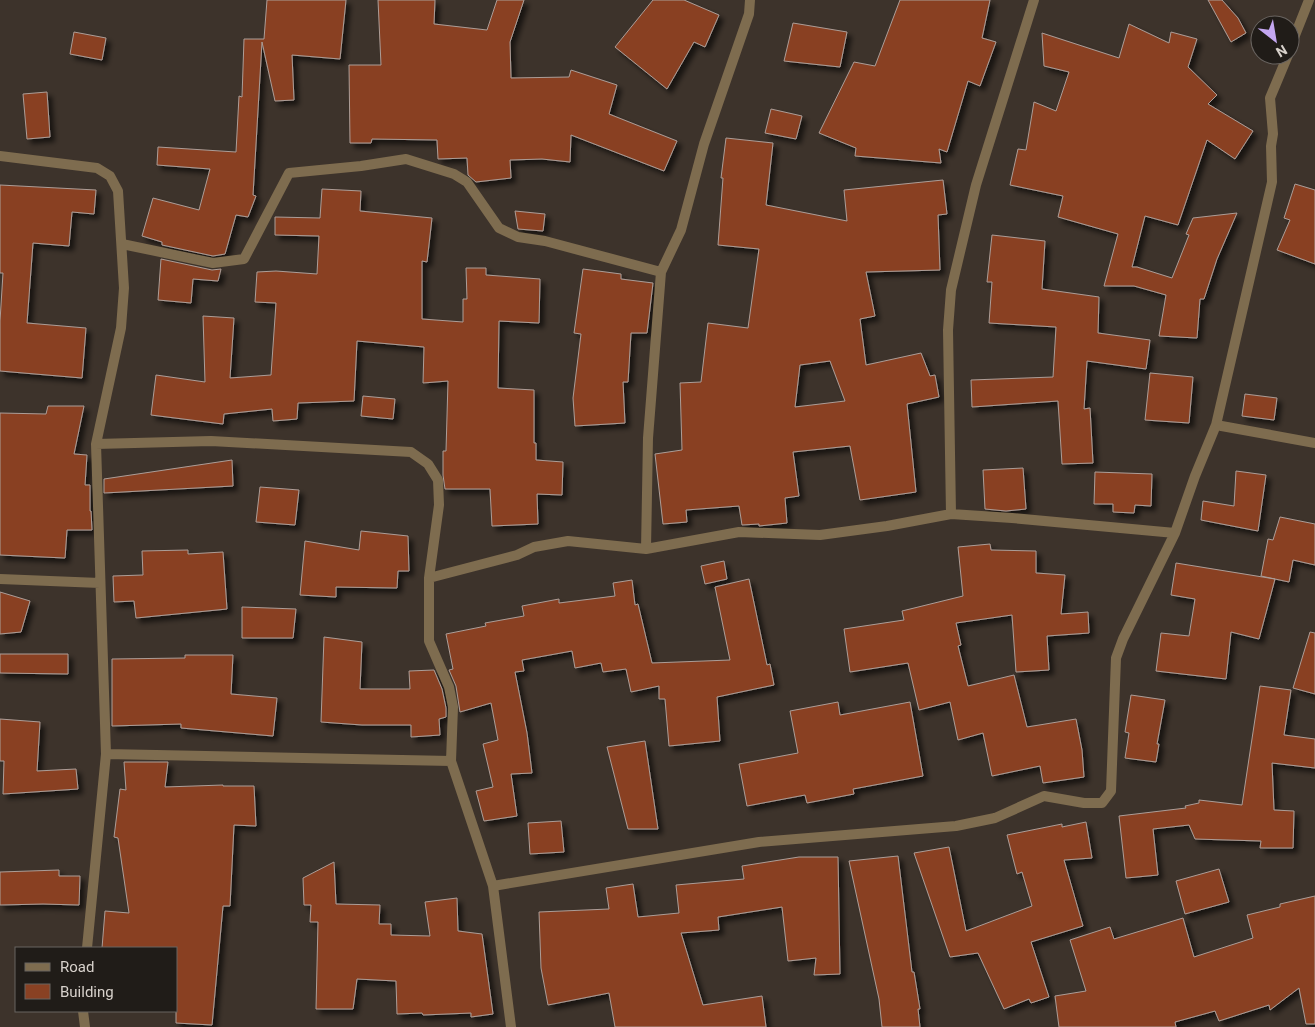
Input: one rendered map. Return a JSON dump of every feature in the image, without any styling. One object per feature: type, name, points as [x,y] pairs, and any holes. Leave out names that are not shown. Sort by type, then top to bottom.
[{"type":"street","points":[[646,549],[648,438],[660,272],[681,230],[704,144],[749,14],[750,0]]},
{"type":"street","points":[[951,514],[948,330],[951,290],[976,185],[1034,0]]},
{"type":"street","points":[[1300,23],[1309,0]]},
{"type":"street","points":[[493,886],[759,842],[956,826],[994,818],[1044,796],[1084,803],[1102,803],[1111,791],[1116,658],[1123,639],[1175,533],[1195,476],[1216,425],[1272,182],[1271,146],[1273,134],[1270,98],[1284,65]]},
{"type":"street","points":[[0,156],[97,168],[110,176],[118,191],[124,288],[121,328],[96,444],[106,754],[87,947]]},
{"type":"street","points":[[122,244],[213,263],[244,259],[289,173],[361,166],[406,159],[454,174],[467,182],[499,228],[518,237],[545,241],[660,272]]},
{"type":"street","points":[[1216,425],[1315,444]]},
{"type":"street","points":[[96,444],[211,441],[411,452],[428,464],[438,480],[439,505],[429,578],[429,641],[450,687],[453,707],[451,761],[493,886],[512,1027]]},
{"type":"street","points":[[429,578],[517,554],[534,547],[568,541],[646,549],[739,532],[820,535],[863,530],[951,514],[1175,533]]},
{"type":"street","points":[[0,579],[100,583]]},
{"type":"street","points":[[106,754],[451,761]]},
{"type":"street","points":[[83,1012],[85,1027]]},
{"type":"building","points":[[267,0],[346,0],[340,59],[292,55],[294,100],[275,101],[262,42],[253,195],[256,196],[248,217],[236,215],[225,254],[213,256],[162,245],[162,242],[142,236],[153,198],[199,210],[210,169],[157,165],[158,147],[236,152],[239,96],[242,97],[244,39],[264,39]]},
{"type":"building","points":[[378,0],[435,0],[434,24],[487,30],[497,0],[524,0],[510,42],[511,78],[569,77],[571,70],[617,85],[609,114],[677,141],[664,171],[571,135],[570,162],[542,159],[510,160],[511,178],[476,182],[468,175],[467,158],[438,159],[437,140],[372,139],[371,143],[350,143],[349,65],[381,65]]},
{"type":"building","points":[[653,0],[684,0],[719,15],[705,47],[694,42],[667,89],[615,47]]},
{"type":"building","points":[[900,0],[990,0],[982,38],[996,42],[980,86],[968,81],[947,152],[939,149],[941,163],[855,156],[856,148],[819,133],[854,62],[875,66]]},
{"type":"building","points":[[1208,0],[1222,0],[1238,18],[1246,33],[1231,42]]},
{"type":"building","points":[[793,23],[847,32],[840,67],[784,61]]},
{"type":"building","points":[[1129,24],[1169,43],[1171,32],[1197,39],[1188,67],[1217,95],[1208,104],[1253,131],[1235,159],[1207,140],[1178,225],[1145,216],[1132,267],[1172,278],[1189,235],[1186,234],[1193,218],[1237,213],[1217,259],[1204,299],[1200,299],[1197,338],[1159,336],[1166,295],[1134,286],[1104,286],[1118,234],[1058,217],[1063,196],[1010,185],[1018,149],[1026,150],[1034,102],[1056,111],[1069,72],[1044,66],[1042,33],[1119,58]]},
{"type":"building","points":[[74,32],[106,38],[102,60],[70,54]]},
{"type":"building","points":[[47,92],[50,137],[27,139],[23,94]]},
{"type":"building","points":[[771,109],[802,116],[796,139],[765,133]]},
{"type":"building","points":[[726,138],[773,143],[766,205],[847,221],[844,190],[943,180],[947,214],[938,215],[940,270],[866,272],[875,316],[860,319],[866,365],[921,353],[930,376],[935,375],[939,397],[907,404],[916,492],[860,500],[850,446],[793,452],[799,496],[785,498],[787,523],[759,526],[759,524],[742,525],[739,506],[686,510],[687,522],[663,524],[655,454],[682,450],[680,383],[701,382],[708,323],[748,328],[759,249],[718,245],[723,178],[721,178]],"holes":[[[830,361],[845,401],[795,407],[800,365]]]},
{"type":"building","points":[[1295,184],[1315,190],[1315,264],[1277,250],[1290,220],[1284,218]]},
{"type":"building","points":[[0,185],[96,190],[94,214],[72,212],[69,246],[33,243],[27,323],[86,328],[82,378],[0,371],[0,321],[3,273],[0,273]]},
{"type":"building","points":[[322,189],[361,191],[360,211],[432,218],[427,262],[422,261],[422,319],[463,322],[463,299],[467,299],[466,268],[486,268],[486,275],[540,279],[539,323],[499,321],[498,388],[534,390],[534,443],[536,443],[536,460],[563,462],[562,495],[537,494],[538,524],[492,526],[490,489],[445,489],[443,451],[446,451],[448,381],[423,383],[424,347],[357,341],[354,401],[298,403],[297,419],[273,421],[272,409],[224,414],[223,424],[151,415],[156,375],[205,382],[203,316],[234,318],[230,378],[271,375],[276,303],[255,302],[257,272],[276,271],[317,274],[319,236],[275,235],[275,217],[320,218]]},
{"type":"building","points":[[515,211],[545,214],[543,231],[518,229]]},
{"type":"building","points":[[992,235],[1045,241],[1042,289],[1099,297],[1098,333],[1150,340],[1146,369],[1087,361],[1084,409],[1090,408],[1093,463],[1062,464],[1058,401],[972,407],[971,380],[1053,377],[1056,327],[989,323],[992,282],[987,282]]},
{"type":"building","points":[[161,259],[212,270],[221,269],[218,281],[193,279],[191,303],[158,300]]},
{"type":"building","points":[[583,269],[621,274],[621,279],[653,283],[647,333],[631,333],[628,382],[623,382],[625,423],[575,426],[573,398],[581,334],[574,333]]},
{"type":"building","points":[[1150,373],[1193,377],[1189,423],[1145,420]]},
{"type":"building","points":[[1245,394],[1277,398],[1274,420],[1242,416]]},
{"type":"building","points":[[363,396],[395,399],[393,419],[361,416]]},
{"type":"building","points":[[48,406],[84,406],[74,454],[87,455],[85,485],[90,485],[92,530],[67,530],[65,558],[0,555],[0,413],[46,414]]},
{"type":"building","points":[[232,460],[233,486],[104,493],[104,479]]},
{"type":"building","points":[[1023,468],[1026,509],[1006,511],[985,509],[983,470]]},
{"type":"building","points":[[1236,471],[1266,475],[1258,531],[1201,520],[1203,501],[1234,506]]},
{"type":"building","points":[[1095,472],[1152,474],[1151,506],[1135,505],[1134,513],[1113,512],[1113,504],[1094,504]]},
{"type":"building","points":[[260,487],[299,490],[295,525],[256,522]]},
{"type":"building","points":[[1280,517],[1315,524],[1315,565],[1293,560],[1289,582],[1261,576],[1268,539],[1273,540]]},
{"type":"building","points":[[361,531],[408,536],[409,571],[398,571],[397,588],[336,587],[336,597],[300,595],[305,541],[359,550]]},
{"type":"building","points":[[990,544],[991,550],[1036,551],[1036,573],[1065,575],[1061,614],[1088,612],[1089,633],[1047,636],[1049,670],[1016,672],[1012,615],[956,623],[961,645],[958,646],[968,686],[1014,675],[1027,727],[1076,719],[1082,750],[1084,777],[1043,783],[1040,766],[992,776],[983,733],[958,740],[950,702],[919,710],[908,663],[850,672],[844,629],[904,620],[902,611],[963,596],[958,547]]},
{"type":"building","points":[[188,550],[188,554],[223,552],[227,609],[136,618],[134,601],[114,602],[113,576],[143,575],[142,551]]},
{"type":"building","points":[[724,561],[727,579],[705,584],[701,566]]},
{"type":"building","points":[[1176,563],[1275,579],[1259,639],[1231,632],[1226,679],[1156,671],[1161,633],[1189,636],[1195,599],[1171,595]]},
{"type":"building","points":[[749,579],[767,665],[770,664],[774,685],[717,697],[720,741],[669,746],[665,699],[659,699],[659,686],[631,692],[626,669],[603,672],[601,663],[575,668],[572,651],[522,660],[524,671],[515,672],[527,733],[532,773],[511,774],[517,816],[484,821],[476,791],[493,787],[483,744],[498,740],[491,703],[460,712],[456,686],[449,670],[453,669],[446,634],[486,626],[485,623],[524,616],[522,606],[559,599],[559,603],[615,596],[613,583],[632,580],[635,605],[638,604],[652,663],[730,660],[715,587]]},
{"type":"building","points":[[0,592],[30,601],[21,632],[0,634]]},
{"type":"building","points":[[242,607],[296,609],[293,638],[242,638]]},
{"type":"building","points":[[1310,632],[1315,633],[1315,694],[1293,688]]},
{"type":"building","points":[[324,637],[362,642],[360,689],[410,689],[409,671],[434,670],[442,689],[446,708],[446,717],[439,719],[440,735],[411,737],[411,725],[362,725],[321,722]]},
{"type":"building","points":[[0,654],[68,654],[68,674],[0,673]]},
{"type":"building","points":[[185,655],[233,655],[231,694],[277,698],[273,736],[181,728],[181,724],[112,726],[112,659],[185,658]]},
{"type":"building","points":[[1260,686],[1291,690],[1284,735],[1315,739],[1315,768],[1272,763],[1274,810],[1294,811],[1293,848],[1260,848],[1261,841],[1195,839],[1189,825],[1153,829],[1158,875],[1126,878],[1119,816],[1186,808],[1185,806],[1199,803],[1199,800],[1242,805]]},
{"type":"building","points":[[1131,695],[1165,700],[1157,744],[1159,744],[1156,762],[1125,758],[1129,733],[1125,732]]},
{"type":"building","points":[[838,702],[840,715],[910,702],[923,776],[853,789],[854,794],[807,803],[805,795],[747,806],[739,764],[798,753],[790,711]]},
{"type":"building","points":[[0,719],[40,722],[37,771],[76,769],[78,789],[3,794],[4,761],[0,761]]},
{"type":"building","points":[[645,741],[658,829],[628,829],[607,747]]},
{"type":"building","points":[[124,762],[168,762],[165,787],[254,786],[256,826],[234,825],[230,906],[223,906],[212,1025],[176,1023],[176,1012],[178,1012],[178,947],[102,947],[105,911],[129,913],[118,838],[114,837],[120,789],[126,790]]},
{"type":"building","points":[[561,821],[564,852],[530,854],[528,823]]},
{"type":"building","points":[[1086,822],[1092,858],[1064,860],[1083,926],[1031,942],[1049,997],[1031,1003],[1029,999],[1004,1009],[978,953],[950,957],[914,853],[949,847],[966,931],[1032,906],[1022,872],[1017,874],[1007,835],[1062,824],[1062,827]]},
{"type":"building","points":[[898,856],[912,972],[914,972],[920,1009],[918,1009],[920,1027],[882,1027],[879,999],[849,861]]},
{"type":"building","points":[[799,857],[838,857],[840,974],[814,975],[816,958],[788,961],[782,907],[718,917],[719,930],[681,933],[703,1005],[762,996],[766,1027],[615,1027],[609,993],[548,1005],[541,968],[539,912],[609,909],[606,888],[633,884],[638,917],[679,913],[676,885],[744,879],[742,866]]},
{"type":"building","points":[[334,862],[336,904],[380,905],[379,924],[391,924],[391,935],[430,936],[425,902],[457,898],[458,931],[482,934],[493,1014],[471,1017],[471,1013],[397,1014],[396,981],[357,979],[353,1009],[316,1009],[318,922],[310,922],[311,905],[304,905],[303,878]]},
{"type":"building","points":[[1219,869],[1229,902],[1185,914],[1176,881]]},
{"type":"building","points":[[59,870],[59,876],[80,876],[79,905],[0,905],[0,872]]},
{"type":"building","points":[[1315,896],[1315,1024],[1306,1024],[1299,988],[1270,1010],[1269,1005],[1219,1021],[1215,1011],[1175,1022],[1176,1027],[1059,1027],[1055,996],[1086,991],[1070,940],[1110,927],[1114,939],[1183,918],[1194,957],[1253,938],[1247,915],[1280,907],[1280,904]]}]
